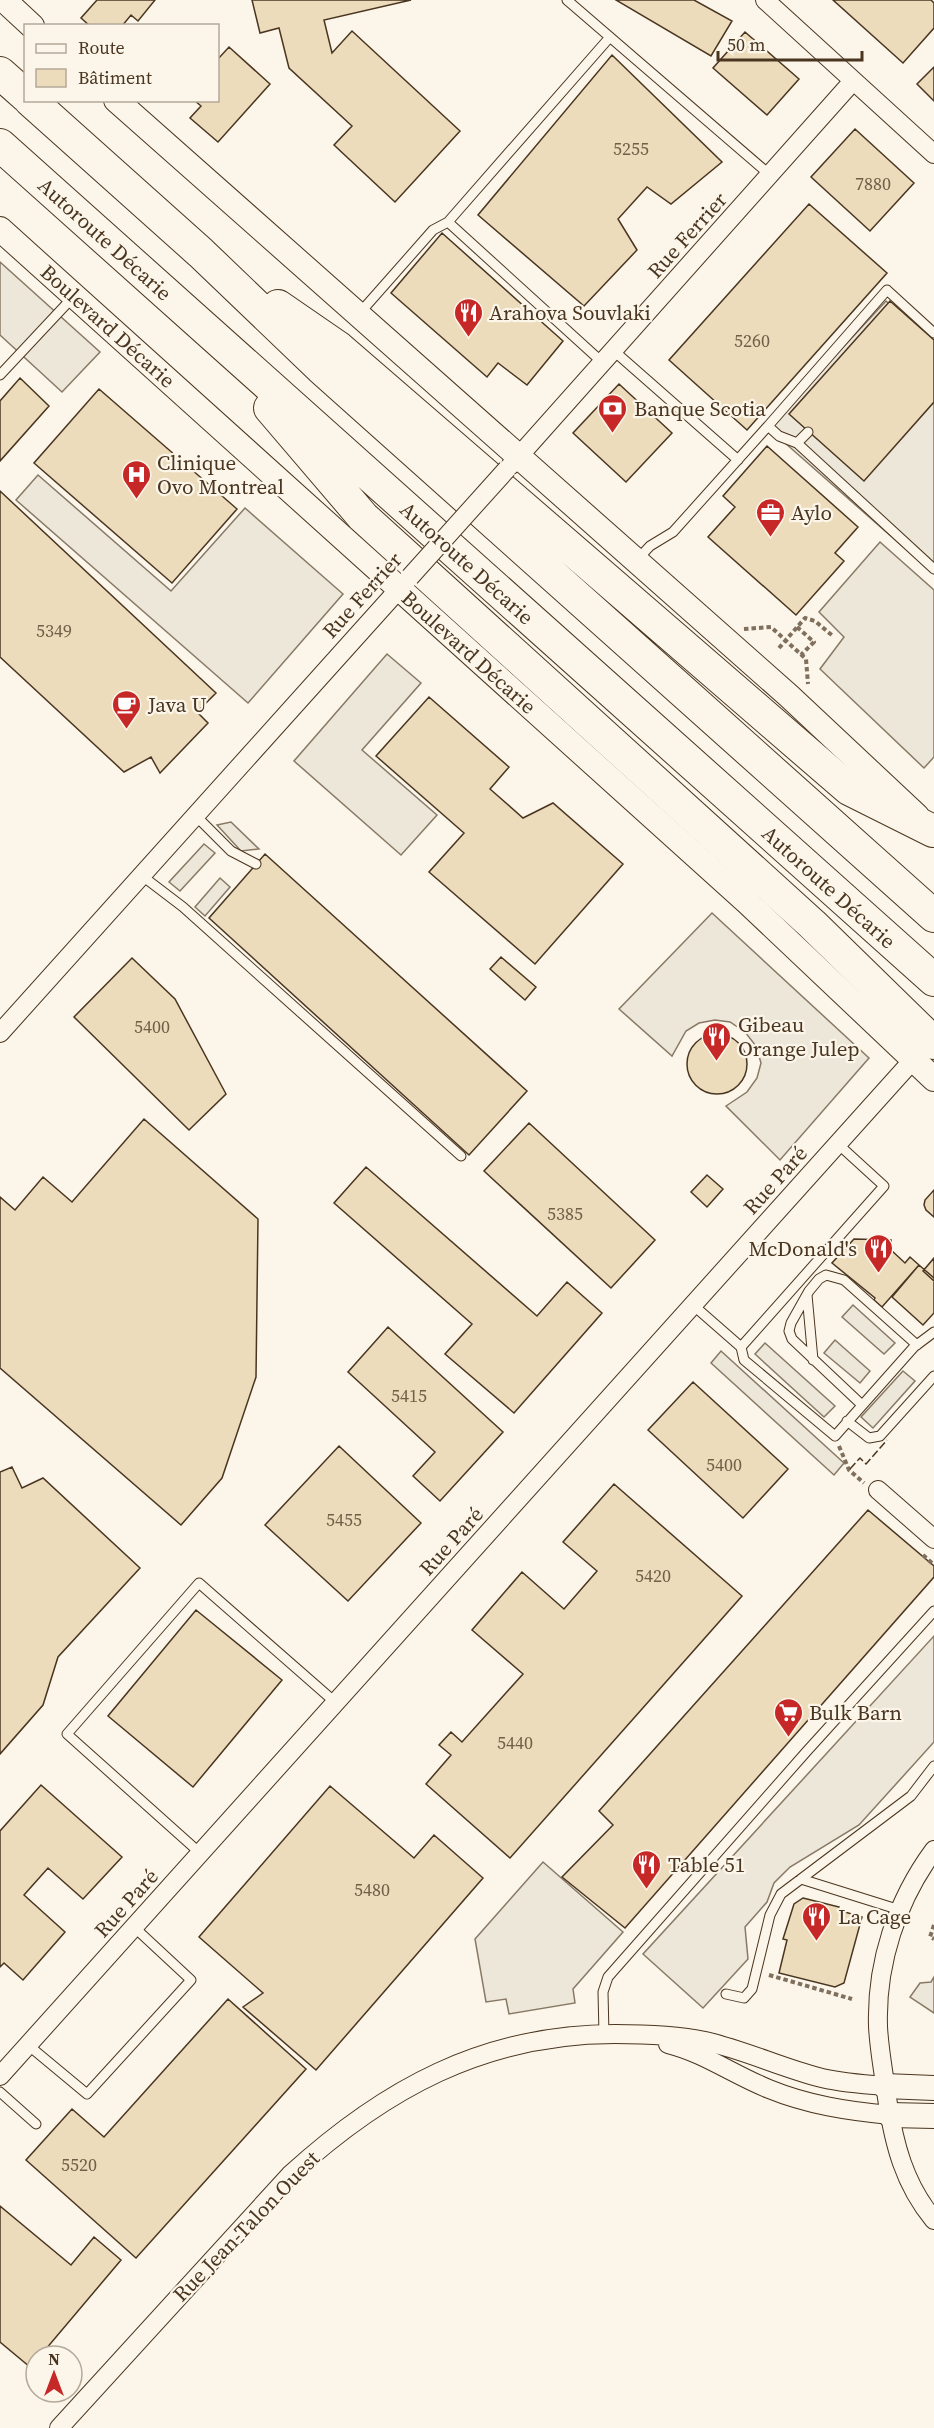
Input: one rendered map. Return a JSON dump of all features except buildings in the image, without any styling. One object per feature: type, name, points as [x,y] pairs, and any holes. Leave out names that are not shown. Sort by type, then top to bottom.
[{"type":"highway","points":[[0,73],[24,94]]},
{"type":"highway","points":[[32,102],[201,253],[321,368],[934,916]]},
{"type":"highway","name":"Autoroute Décarie","points":[[0,146],[934,980]]},
{"type":"highway","points":[[201,253],[339,348],[849,789],[934,831]]},
{"type":"highway","points":[[189,314],[363,517],[813,924],[928,1045]]},
{"type":"main road","points":[[4,0],[30,24]]},
{"type":"main road","points":[[118,102],[358,315],[513,463],[636,561],[853,755],[934,831]]},
{"type":"main road","name":"Boulevard Décarie","points":[[0,229],[404,583],[746,901],[928,1045],[934,1079]]},
{"type":"main road","name":"Rue Jean-Talon Ouest","points":[[885,2086],[934,2088]]},
{"type":"main road","name":"Rue Jean-Talon Ouest","points":[[890,2115],[934,2116]]},
{"type":"street","points":[[765,0],[934,154]]},
{"type":"street","name":"Rue Ferrier","points":[[0,1032],[513,463],[853,81]]},
{"type":"street","name":"Rue Paré","points":[[0,2076],[928,1045]]},
{"type":"street","points":[[873,1488],[934,1539]]},
{"type":"street","points":[[934,1850],[914,1881],[900,1910],[884,1961],[879,2000],[879,2033],[895,2145],[907,2178],[924,2209],[934,2220]]},
{"type":"street","name":"Rue Jean-Talon Ouest","points":[[59,2428],[290,2175],[357,2119],[425,2077],[485,2053],[546,2039],[604,2034],[653,2035],[703,2041],[740,2050],[819,2078],[885,2086]]},
{"type":"street","name":"Rue Jean-Talon Ouest","points":[[604,2034],[677,2046],[699,2054],[760,2086],[803,2102],[829,2108],[890,2115]]},
{"type":"lane","points":[[567,0],[770,175]]},
{"type":"lane","points":[[358,315],[433,230],[448,222],[610,38]]},
{"type":"lane","points":[[448,222],[608,357],[738,460]]},
{"type":"lane","points":[[636,561],[650,546],[673,532],[887,290],[934,333]]},
{"type":"lane","points":[[0,375],[74,296]]},
{"type":"lane","points":[[768,426],[779,436],[797,443],[930,565],[934,554]]},
{"type":"lane","points":[[797,443],[808,432]]},
{"type":"lane","points":[[195,815],[231,851],[256,864]]},
{"type":"lane","points":[[141,874],[183,907],[461,1156]]},
{"type":"lane","points":[[741,1347],[885,1186],[838,1144]]},
{"type":"lane","points":[[862,1405],[792,1339],[789,1331],[798,1309],[819,1279],[826,1275],[834,1275],[844,1280],[917,1345]]},
{"type":"lane","points":[[807,1294],[813,1360]]},
{"type":"lane","points":[[693,1305],[741,1347],[744,1360],[835,1436],[917,1345],[934,1332]]},
{"type":"lane","points":[[847,1422],[868,1438],[880,1436],[934,1376]]},
{"type":"lane","points":[[200,1853],[67,1734],[199,1583],[336,1703]]},
{"type":"lane","points":[[604,2034],[603,1992],[608,1977],[934,1611]]},
{"type":"lane","points":[[726,1994],[744,1998],[752,1989],[770,1915],[782,1894],[911,1796],[934,1766]]},
{"type":"lane","points":[[801,1879],[900,1910]]},
{"type":"lane","points":[[28,2045],[87,2094],[191,1980],[134,1927]]},
{"type":"lane","points":[[0,2092],[36,2124]]},
{"type":"path","points":[[779,648],[805,618],[815,621],[834,638]]},
{"type":"path","points":[[744,628],[771,627],[786,640],[806,659],[808,685]]},
{"type":"path","points":[[797,627],[814,642],[801,655]]},
{"type":"path","points":[[835,1436],[849,1470],[873,1488]]},
{"type":"path","points":[[934,1925],[930,1937],[934,1939]]},
{"type":"path","points":[[756,1972],[852,1999]]},
{"type":"shaded area","points":[[0,262],[100,352],[62,392],[0,335]]},
{"type":"shaded area","points":[[886,301],[934,346],[934,574],[768,428]]},
{"type":"shaded area","points":[[38,475],[171,591],[245,508],[343,594],[248,703],[16,500]]},
{"type":"shaded area","points":[[880,542],[934,590],[934,757],[924,768],[820,669],[844,637],[819,612]]},
{"type":"shaded area","points":[[387,654],[421,683],[362,750],[437,815],[401,855],[294,761]]},
{"type":"shaded area","points":[[231,822],[259,849],[241,851],[217,825]]},
{"type":"shaded area","points":[[204,844],[215,853],[180,891],[169,882]]},
{"type":"shaded area","points":[[220,878],[230,887],[205,916],[195,907]]},
{"type":"shaded area","points":[[712,913],[869,1058],[780,1160],[726,1106],[747,1092],[757,1078],[761,1063],[756,1046],[745,1032],[730,1022],[715,1020],[699,1023],[686,1031],[672,1056],[619,1009]]},
{"type":"shaded area","points":[[853,1305],[895,1343],[884,1354],[842,1317]]},
{"type":"shaded area","points":[[835,1340],[870,1371],[860,1383],[824,1353]]},
{"type":"shaded area","points":[[765,1343],[835,1406],[824,1417],[755,1354]]},
{"type":"shaded area","points":[[721,1351],[844,1463],[834,1475],[711,1363]]},
{"type":"shaded area","points":[[903,1371],[915,1381],[873,1428],[861,1417]]},
{"type":"shaded area","points":[[934,1636],[934,1742],[859,1825],[790,1867],[774,1883],[767,1902],[745,1927],[748,1959],[703,2008],[643,1954]]},
{"type":"shaded area","points":[[543,1862],[623,1932],[573,1989],[575,2003],[509,2014],[506,1999],[486,2002],[475,1939]]},
{"type":"shaded area","points":[[934,1977],[934,2013],[910,1997],[920,1983],[931,1982]]},
{"type":"fence","points":[[850,1469],[860,1458],[866,1464],[887,1440]]},
{"type":"place","name":"Arahova Souvlaki","points":[[468,338]]},
{"type":"place","name":"Banque Scotia","points":[[613,434]]},
{"type":"place","name":"Clinique Ovo Montreal","points":[[136,500]]},
{"type":"place","name":"Aylo","points":[[770,538]]},
{"type":"place","name":"Java U","points":[[127,730]]},
{"type":"place","name":"Gibeau Orange Julep","points":[[717,1062]]},
{"type":"place","name":"McDonald's","points":[[878,1274]]},
{"type":"place","name":"Bulk Barn","points":[[788,1738]]},
{"type":"place","name":"Table 51","points":[[647,1890]]},
{"type":"place","name":"La Cage","points":[[817,1942]]}]
